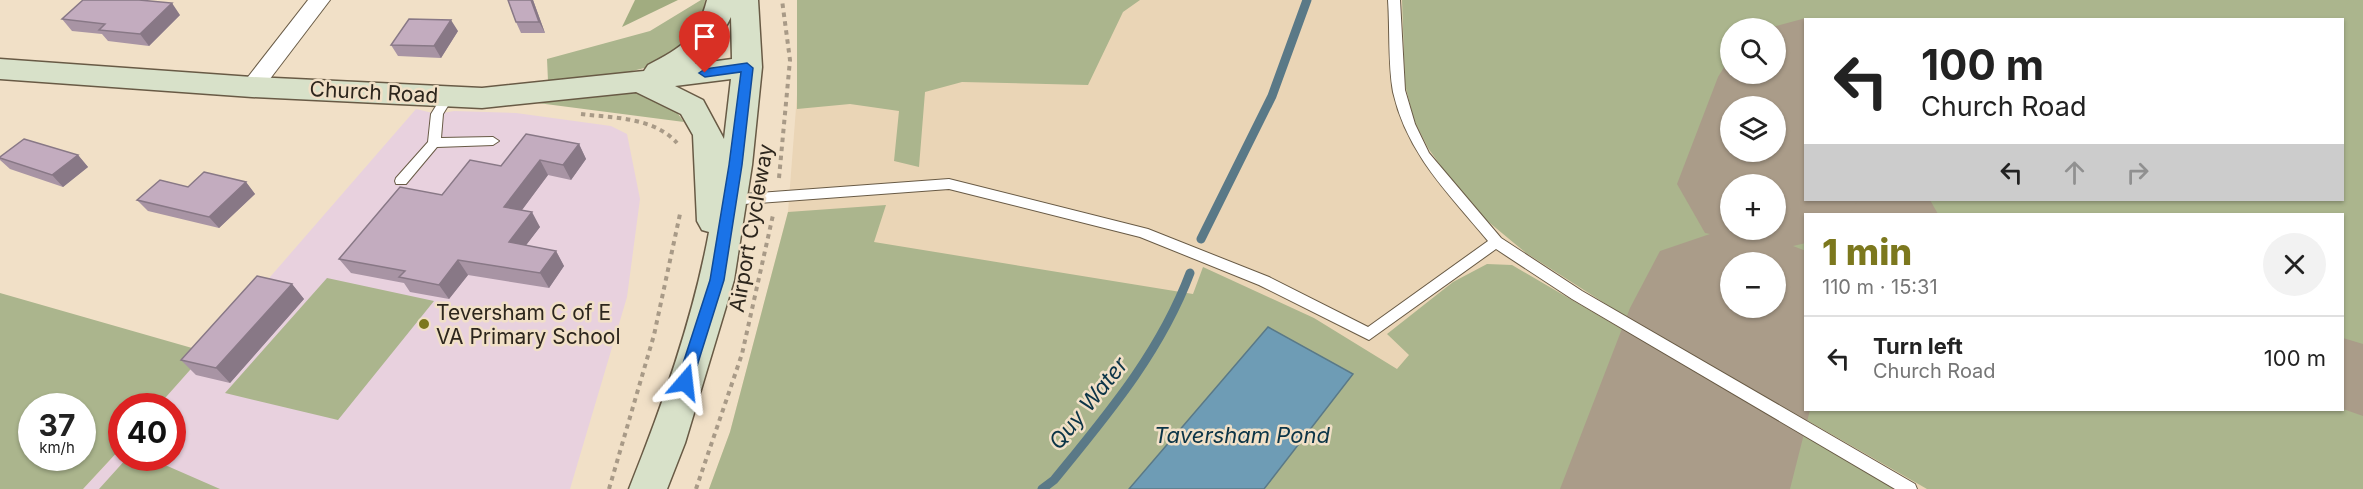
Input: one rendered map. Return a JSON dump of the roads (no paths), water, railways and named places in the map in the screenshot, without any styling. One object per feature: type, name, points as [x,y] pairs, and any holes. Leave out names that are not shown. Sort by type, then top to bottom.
[{"type":"street","points":[[252,87],[319,0]]},
{"type":"street","points":[[641,82],[698,51],[716,22],[721,0]]},
{"type":"street","points":[[648,489],[666,443],[717,280],[747,68],[744,0]]},
{"type":"street","name":"Church Road","points":[[0,69],[252,87],[482,98],[641,82],[747,68]]},
{"type":"street","points":[[641,82],[692,107],[708,135],[717,280]]},
{"type":"lane","points":[[1394,0],[1400,90],[1409,124],[1424,155],[1496,242],[1577,295],[1909,489]]},
{"type":"lane","points":[[401,181],[434,143],[437,114],[448,96]]},
{"type":"lane","points":[[434,143],[493,141]]},
{"type":"lane","points":[[730,200],[949,183],[1143,233],[1264,281],[1369,334],[1496,242]]},
{"type":"water","name":"Taversham Pond","points":[[1268,327],[1353,374],[1264,489],[1129,489]]},
{"type":"waterway","name":"Quy Water","points":[[1201,239],[1272,96],[1307,0]]},
{"type":"waterway","name":"Quy Water","points":[[1042,489],[1054,480],[1131,382],[1164,330],[1190,273]]},
{"type":"place","name":"Teversham C of E VA Primary School","points":[[424,324]]}]
